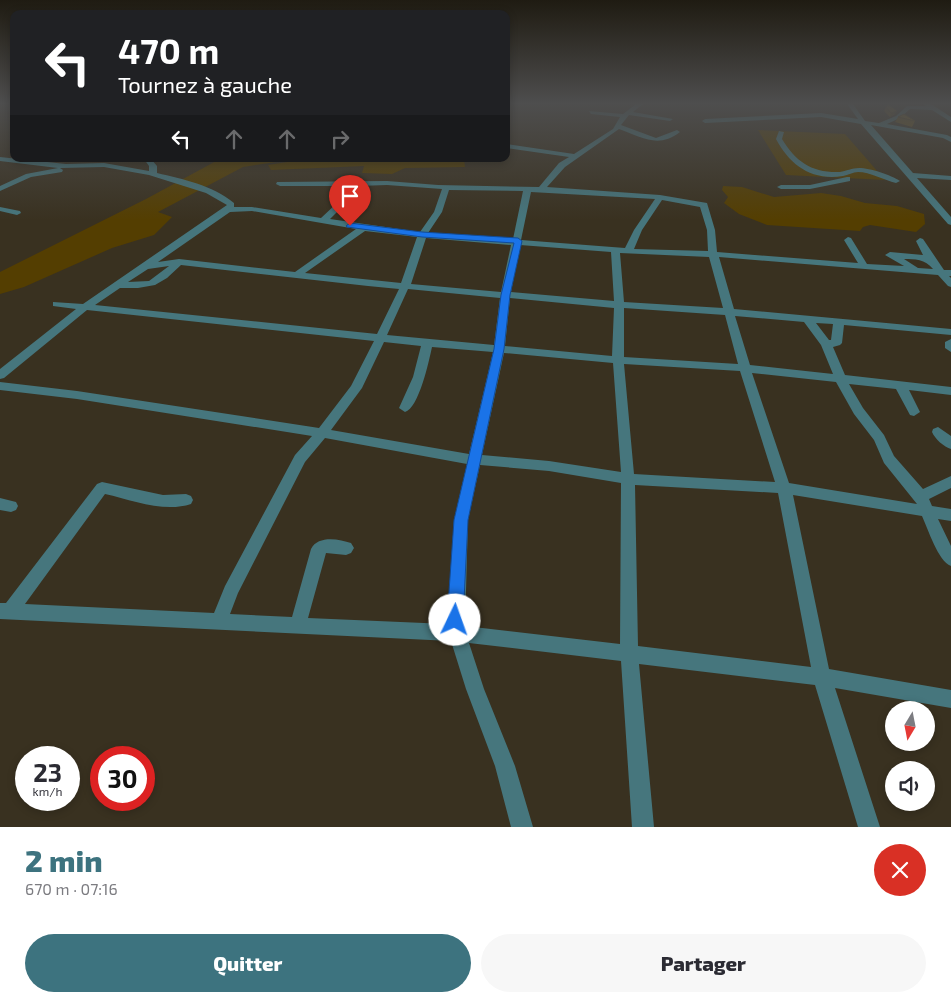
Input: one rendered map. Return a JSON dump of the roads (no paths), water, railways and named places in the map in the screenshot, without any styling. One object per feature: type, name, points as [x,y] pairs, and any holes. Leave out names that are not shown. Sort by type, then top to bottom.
[{"type":"street","points":[[522,827],[502,757],[479,700],[457,633],[455,604],[461,520],[476,460],[499,349],[506,295],[518,241],[535,188],[573,156],[595,143]]},
{"type":"street","points":[[781,143],[787,154],[801,166],[825,174],[843,174],[857,170],[896,181],[919,185]]},
{"type":"street","points":[[883,143],[951,222]]},
{"type":"street","points":[[510,147],[573,156]]},
{"type":"street","points":[[0,375],[84,308],[149,266],[228,210],[231,205],[219,195],[188,184],[128,169],[110,166],[63,167],[33,162]]},
{"type":"street","points":[[110,166],[116,162]]},
{"type":"street","points":[[149,162],[153,166],[152,175]]},
{"type":"street","points":[[0,189],[17,179],[47,170],[128,169]]},
{"type":"street","points":[[911,175],[951,178]]},
{"type":"street","points":[[781,187],[810,188],[855,179]]},
{"type":"street","points":[[864,180],[896,181]]},
{"type":"street","points":[[280,184],[403,184],[446,187],[535,188],[660,197],[704,205],[711,230],[713,254],[731,312],[745,368],[784,488],[822,677],[869,827]]},
{"type":"street","points":[[322,221],[350,196],[355,190],[354,184]]},
{"type":"street","points":[[219,622],[231,591],[300,459],[323,433],[356,388],[405,286],[418,252],[422,235],[438,212],[446,187]]},
{"type":"street","points":[[621,250],[631,246],[638,230],[660,197]]},
{"type":"street","points":[[0,209],[17,213]]},
{"type":"street","points":[[228,210],[252,209],[363,228],[422,235],[621,250],[713,254],[951,273]]},
{"type":"street","points":[[942,210],[951,210]]},
{"type":"street","points":[[297,275],[323,254],[345,242],[363,228]]},
{"type":"street","points":[[848,240],[865,267]]},
{"type":"street","points":[[920,241],[932,262],[951,284]]},
{"type":"street","points":[[621,250],[618,360],[628,479],[629,652],[643,827]]},
{"type":"street","points":[[918,270],[890,255],[921,257],[932,262]]},
{"type":"street","points":[[160,257],[179,262],[405,286],[619,306],[731,312],[951,332]]},
{"type":"street","points":[[149,266],[179,262]]},
{"type":"street","points":[[118,285],[147,286],[153,284],[179,262]]},
{"type":"street","points":[[57,304],[427,343],[618,360],[745,368],[951,391]]},
{"type":"street","points":[[808,320],[826,344],[841,380],[858,411],[879,438],[889,459],[921,497],[951,559]]},
{"type":"street","points":[[826,344],[836,343],[839,322]]},
{"type":"street","points":[[951,342],[951,348]]},
{"type":"street","points":[[405,408],[419,377],[427,343]]},
{"type":"street","points":[[0,386],[77,395],[323,433],[476,460],[549,466],[628,479],[784,488],[951,515]]},
{"type":"street","points":[[901,386],[914,412]]},
{"type":"street","points":[[938,432],[951,444]]},
{"type":"street","points":[[921,497],[951,481]]},
{"type":"street","points":[[5,611],[102,488],[163,501],[186,500]]},
{"type":"street","points":[[298,626],[319,549],[323,546],[346,548]]},
{"type":"street","points":[[5,611],[457,633],[629,652],[822,677],[951,699]]}]
